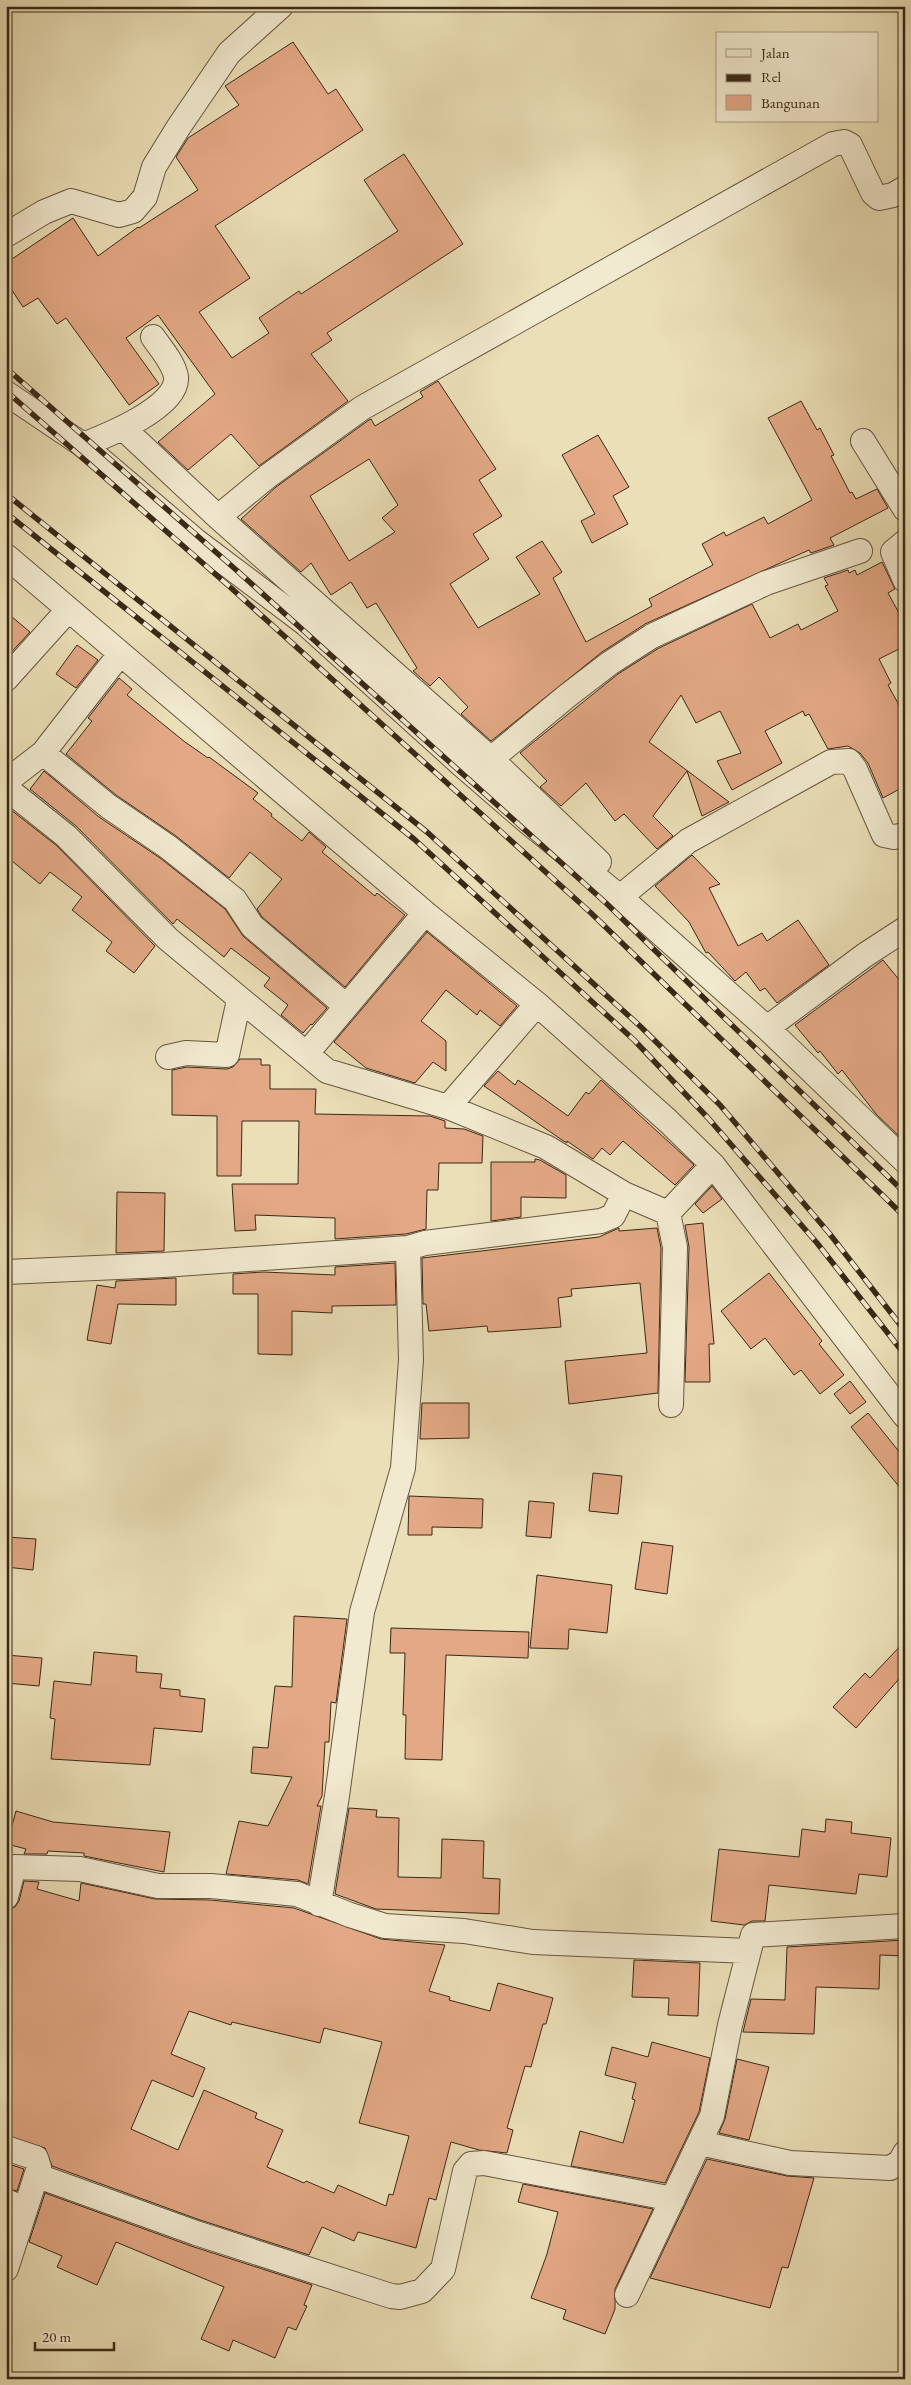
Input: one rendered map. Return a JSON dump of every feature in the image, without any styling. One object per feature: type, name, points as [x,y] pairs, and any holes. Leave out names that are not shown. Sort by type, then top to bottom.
[{"type":"street","points":[[6,235],[44,212],[71,202],[119,216],[133,211],[145,197],[154,168],[178,128],[229,53],[282,6]]},
{"type":"street","points":[[218,518],[268,476],[362,408],[833,144],[844,142],[850,145],[872,193],[879,198],[894,195],[905,188]]},
{"type":"street","points":[[83,445],[124,429],[168,397],[176,383],[174,369],[153,337]]},
{"type":"street","points":[[6,393],[83,445],[196,541],[306,624],[461,764],[625,894]]},
{"type":"street","points":[[124,429],[218,518],[491,759],[625,894],[905,1161]]},
{"type":"street","points":[[862,441],[905,509]]},
{"type":"street","points":[[905,542],[894,549],[894,554],[905,580]]},
{"type":"street","points":[[491,759],[610,663],[652,636],[766,583],[860,551]]},
{"type":"street","points":[[6,556],[635,1089],[713,1165],[905,1416]]},
{"type":"street","points":[[6,679],[68,610]]},
{"type":"street","points":[[120,654],[43,753],[8,782],[66,836],[168,939],[239,1000],[327,1071],[448,1107],[546,1147],[624,1194],[668,1213]]},
{"type":"street","points":[[43,753],[108,806],[168,846],[235,900],[252,926],[346,1006]]},
{"type":"street","points":[[625,894],[688,841],[831,762],[849,761],[855,769],[884,835],[894,837],[905,835]]},
{"type":"street","points":[[307,1053],[426,913]]},
{"type":"street","points":[[767,1028],[865,955],[905,929]]},
{"type":"street","points":[[168,1057],[186,1052],[227,1055],[239,1000]]},
{"type":"street","points":[[448,1107],[537,1004]]},
{"type":"street","points":[[668,1213],[713,1165]]},
{"type":"street","points":[[6,1272],[163,1265],[408,1248],[425,1243],[601,1221],[614,1216],[624,1194]]},
{"type":"street","points":[[668,1213],[675,1247],[671,1405]]},
{"type":"street","points":[[320,1904],[362,1612],[403,1468],[411,1360],[408,1248]]},
{"type":"street","points":[[6,1897],[14,1867],[80,1869],[158,1886],[211,1886],[297,1894],[320,1904],[385,1926],[464,1932],[533,1942],[749,1951]]},
{"type":"street","points":[[627,2295],[712,2116],[730,2025],[754,1935],[905,1926]]},
{"type":"street","points":[[700,2143],[790,2163],[890,2168],[900,2162],[905,2153]]},
{"type":"street","points":[[6,2148],[38,2160],[38,2176],[16,2205],[6,2269]]},
{"type":"street","points":[[38,2176],[196,2233],[391,2296],[400,2297],[422,2291],[443,2269],[465,2172],[471,2164],[484,2163],[673,2199]]},
{"type":"building","points":[[293,42],[328,94],[336,89],[363,130],[215,226],[250,278],[199,312],[232,358],[269,333],[259,318],[299,291],[301,294],[398,231],[364,180],[404,154],[463,244],[327,333],[332,340],[311,354],[348,401],[259,466],[231,434],[188,470],[158,442],[215,394],[158,315],[126,338],[159,384],[129,405],[66,318],[57,324],[38,298],[23,307],[6,281],[6,263],[73,218],[98,256],[138,227],[198,190],[176,157],[188,138],[239,105],[225,86]]},
{"type":"building","points":[[438,381],[496,469],[479,480],[502,516],[473,534],[489,559],[450,584],[478,628],[540,594],[516,557],[542,541],[562,572],[553,578],[586,642],[652,606],[649,599],[713,565],[702,544],[724,532],[726,536],[764,517],[768,524],[812,500],[768,418],[801,401],[817,430],[820,428],[834,455],[831,456],[850,493],[852,492],[856,499],[877,489],[888,508],[830,538],[834,545],[811,553],[809,550],[645,624],[602,652],[491,741],[461,714],[468,707],[439,677],[430,686],[413,671],[417,668],[376,603],[367,608],[351,582],[331,595],[311,563],[301,572],[241,519],[276,487],[369,420],[371,419],[375,426],[423,397],[420,392]],"holes":[[[369,459],[398,505],[382,518],[395,532],[349,561],[310,496]]]},
{"type":"building","points":[[598,435],[629,487],[613,496],[628,524],[592,543],[581,521],[595,514],[562,455]]},
{"type":"building","points":[[882,562],[895,589],[888,593],[905,624],[905,646],[879,659],[891,683],[888,685],[905,716],[905,786],[883,798],[868,763],[860,753],[848,746],[828,749],[809,714],[805,716],[803,711],[765,731],[782,763],[732,790],[717,761],[741,753],[720,711],[696,723],[681,695],[649,742],[729,802],[702,816],[687,771],[653,816],[673,836],[657,849],[624,814],[615,821],[586,783],[561,806],[540,787],[547,781],[520,753],[618,674],[659,648],[752,604],[770,638],[798,624],[801,630],[838,611],[825,586],[828,585],[824,578],[848,570],[849,573],[855,570],[857,575]]},
{"type":"building","points":[[6,612],[30,632],[6,658]]},
{"type":"building","points":[[77,645],[98,660],[76,688],[56,674]]},
{"type":"building","points":[[119,678],[132,689],[127,695],[185,742],[258,793],[253,799],[272,814],[271,816],[302,841],[309,832],[326,847],[322,852],[375,896],[377,893],[405,915],[345,987],[262,917],[257,909],[282,879],[250,852],[229,878],[176,836],[116,795],[66,754],[92,721],[88,718]]},
{"type":"building","points":[[44,771],[99,817],[160,858],[225,909],[243,936],[327,1008],[312,1025],[303,1033],[281,1015],[288,1005],[264,986],[270,978],[231,948],[224,957],[177,919],[173,924],[76,826],[30,789]]},
{"type":"building","points":[[6,806],[57,846],[155,946],[134,973],[106,951],[112,942],[72,910],[82,897],[50,872],[40,884],[6,856]]},
{"type":"building","points":[[692,855],[720,884],[709,888],[738,946],[762,933],[767,941],[798,920],[829,965],[777,1003],[765,988],[760,991],[746,972],[735,981],[708,952],[706,953],[689,922],[655,886]]},
{"type":"building","points":[[427,932],[517,1006],[500,1026],[480,1010],[477,1015],[446,990],[421,1021],[446,1041],[446,1071],[433,1062],[415,1083],[366,1068],[334,1042]]},
{"type":"building","points":[[883,960],[905,987],[905,1135],[901,1138],[876,1114],[842,1070],[838,1074],[820,1051],[818,1053],[795,1025]]},
{"type":"building","points":[[240,1059],[261,1059],[261,1065],[270,1065],[270,1089],[316,1089],[315,1114],[430,1116],[445,1121],[445,1128],[464,1129],[483,1136],[482,1163],[439,1163],[438,1190],[427,1190],[426,1229],[406,1234],[335,1239],[335,1218],[255,1215],[256,1230],[235,1231],[232,1184],[298,1184],[299,1121],[242,1121],[241,1176],[217,1176],[217,1116],[172,1115],[172,1070],[187,1067],[227,1069],[233,1067]]},
{"type":"building","points":[[498,1071],[515,1085],[518,1080],[568,1116],[586,1092],[589,1094],[601,1080],[694,1165],[675,1185],[623,1141],[610,1155],[602,1148],[593,1159],[484,1086]]},
{"type":"building","points":[[535,1159],[566,1175],[566,1198],[521,1197],[521,1217],[491,1221],[491,1162],[535,1162]]},
{"type":"building","points":[[712,1186],[722,1199],[703,1213],[695,1204]]},
{"type":"building","points":[[117,1192],[165,1193],[164,1251],[116,1253]]},
{"type":"building","points":[[703,1223],[714,1344],[709,1344],[710,1382],[685,1382],[689,1247],[685,1225]]},
{"type":"building","points":[[619,1228],[619,1231],[657,1228],[661,1248],[658,1393],[569,1404],[565,1361],[647,1353],[640,1283],[571,1289],[572,1296],[558,1298],[561,1327],[488,1332],[487,1326],[429,1331],[426,1304],[423,1304],[422,1258],[599,1237]]},
{"type":"building","points":[[395,1263],[396,1305],[332,1306],[332,1313],[292,1311],[292,1355],[258,1354],[258,1294],[233,1294],[233,1274],[263,1272],[335,1275],[335,1267]]},
{"type":"building","points":[[769,1273],[822,1341],[819,1344],[844,1375],[820,1394],[801,1370],[794,1375],[765,1338],[751,1349],[721,1311]]},
{"type":"building","points":[[176,1278],[176,1305],[118,1304],[111,1344],[87,1340],[97,1285],[115,1288],[116,1281]]},
{"type":"building","points":[[850,1381],[866,1402],[850,1414],[834,1394]]},
{"type":"building","points":[[422,1403],[469,1403],[469,1438],[420,1439]]},
{"type":"building","points":[[868,1413],[905,1459],[905,1494],[851,1427]]},
{"type":"building","points":[[593,1473],[622,1476],[618,1514],[589,1511]]},
{"type":"building","points":[[409,1496],[483,1499],[482,1528],[432,1527],[432,1535],[408,1535]]},
{"type":"building","points":[[529,1501],[554,1503],[551,1538],[526,1536]]},
{"type":"building","points":[[6,1537],[36,1539],[33,1570],[6,1567]]},
{"type":"building","points":[[642,1542],[673,1546],[667,1594],[635,1589]]},
{"type":"building","points":[[537,1575],[612,1585],[607,1633],[569,1629],[568,1649],[530,1648]]},
{"type":"building","points":[[294,1616],[347,1619],[336,1703],[331,1702],[329,1742],[325,1742],[322,1796],[317,1806],[321,1806],[308,1884],[298,1880],[226,1874],[239,1821],[268,1826],[292,1777],[251,1773],[253,1747],[268,1748],[275,1686],[292,1687]]},
{"type":"building","points":[[391,1628],[529,1632],[528,1658],[446,1655],[442,1760],[405,1759],[406,1715],[403,1715],[405,1653],[390,1653]]},
{"type":"building","points":[[905,1641],[905,1672],[856,1728],[833,1707],[865,1673],[870,1678]]},
{"type":"building","points":[[94,1652],[137,1656],[136,1672],[162,1674],[160,1688],[180,1690],[180,1696],[205,1699],[202,1732],[154,1728],[150,1765],[51,1759],[55,1719],[50,1718],[54,1681],[91,1685]]},
{"type":"building","points":[[6,1655],[42,1658],[39,1686],[6,1683]]},
{"type":"building","points":[[349,1808],[377,1810],[376,1817],[399,1818],[398,1877],[441,1878],[442,1839],[484,1841],[483,1878],[500,1879],[499,1914],[376,1909],[335,1894]]},
{"type":"building","points":[[16,1811],[53,1822],[170,1832],[164,1872],[84,1856],[84,1853],[48,1851],[47,1854],[24,1854],[26,1849],[7,1844]]},
{"type":"building","points":[[826,1819],[852,1822],[851,1833],[891,1838],[887,1877],[859,1874],[856,1894],[769,1885],[765,1921],[752,1921],[744,1925],[711,1921],[719,1849],[799,1857],[802,1829],[825,1832]]},
{"type":"building","points":[[24,1881],[39,1882],[37,1889],[79,1901],[81,1883],[155,1899],[210,1900],[294,1908],[381,1939],[445,1945],[429,1991],[450,1997],[449,2000],[490,2011],[498,1983],[553,1998],[546,2024],[543,2024],[531,2067],[525,2066],[507,2128],[513,2130],[507,2153],[479,2150],[451,2142],[436,2200],[429,2198],[416,2248],[358,2232],[354,2241],[322,2227],[309,2255],[200,2220],[52,2166],[45,2148],[6,2135],[6,1915],[8,1910],[15,1907],[19,1901]],"holes":[[[189,2011],[231,2025],[232,2022],[320,2043],[324,2028],[382,2042],[359,2123],[409,2136],[393,2195],[389,2194],[386,2206],[338,2185],[334,2193],[306,2181],[304,2183],[267,2167],[283,2130],[255,2118],[257,2113],[204,2090],[178,2150],[131,2129],[152,2080],[193,2097],[205,2068],[171,2054]]]},
{"type":"building","points":[[905,1940],[905,1956],[880,1955],[879,1989],[816,1987],[814,2034],[743,2032],[751,1999],[785,2000],[787,1947]]},
{"type":"building","points":[[634,1960],[700,1963],[698,2016],[668,2015],[669,1998],[632,1997]]},
{"type":"building","points":[[652,2042],[710,2058],[699,2112],[665,2183],[571,2166],[580,2131],[623,2143],[635,2100],[632,2099],[636,2083],[605,2075],[612,2047],[648,2057]]},
{"type":"building","points":[[737,2059],[769,2067],[749,2140],[719,2133],[725,2119]]},
{"type":"building","points":[[707,2159],[787,2176],[814,2178],[788,2268],[782,2267],[770,2308],[650,2278]]},
{"type":"building","points":[[6,2163],[24,2169],[17,2191],[6,2188]]},
{"type":"building","points":[[523,2184],[653,2209],[615,2289],[615,2309],[605,2334],[563,2319],[566,2310],[531,2298],[547,2254],[558,2212],[518,2202]]},
{"type":"building","points":[[45,2193],[191,2246],[312,2285],[304,2305],[307,2306],[296,2330],[288,2327],[275,2358],[233,2340],[229,2351],[201,2339],[224,2287],[116,2242],[97,2285],[57,2267],[62,2256],[29,2242]]},
{"type":"railway","points":[[6,368],[234,568],[606,903],[905,1193]]},
{"type":"railway","points":[[6,391],[230,587],[591,913],[905,1217]]},
{"type":"railway","points":[[6,494],[427,832],[641,1027],[720,1105],[829,1233],[905,1331]]},
{"type":"railway","points":[[6,513],[414,839],[634,1040],[708,1118],[817,1243],[905,1355]]}]
